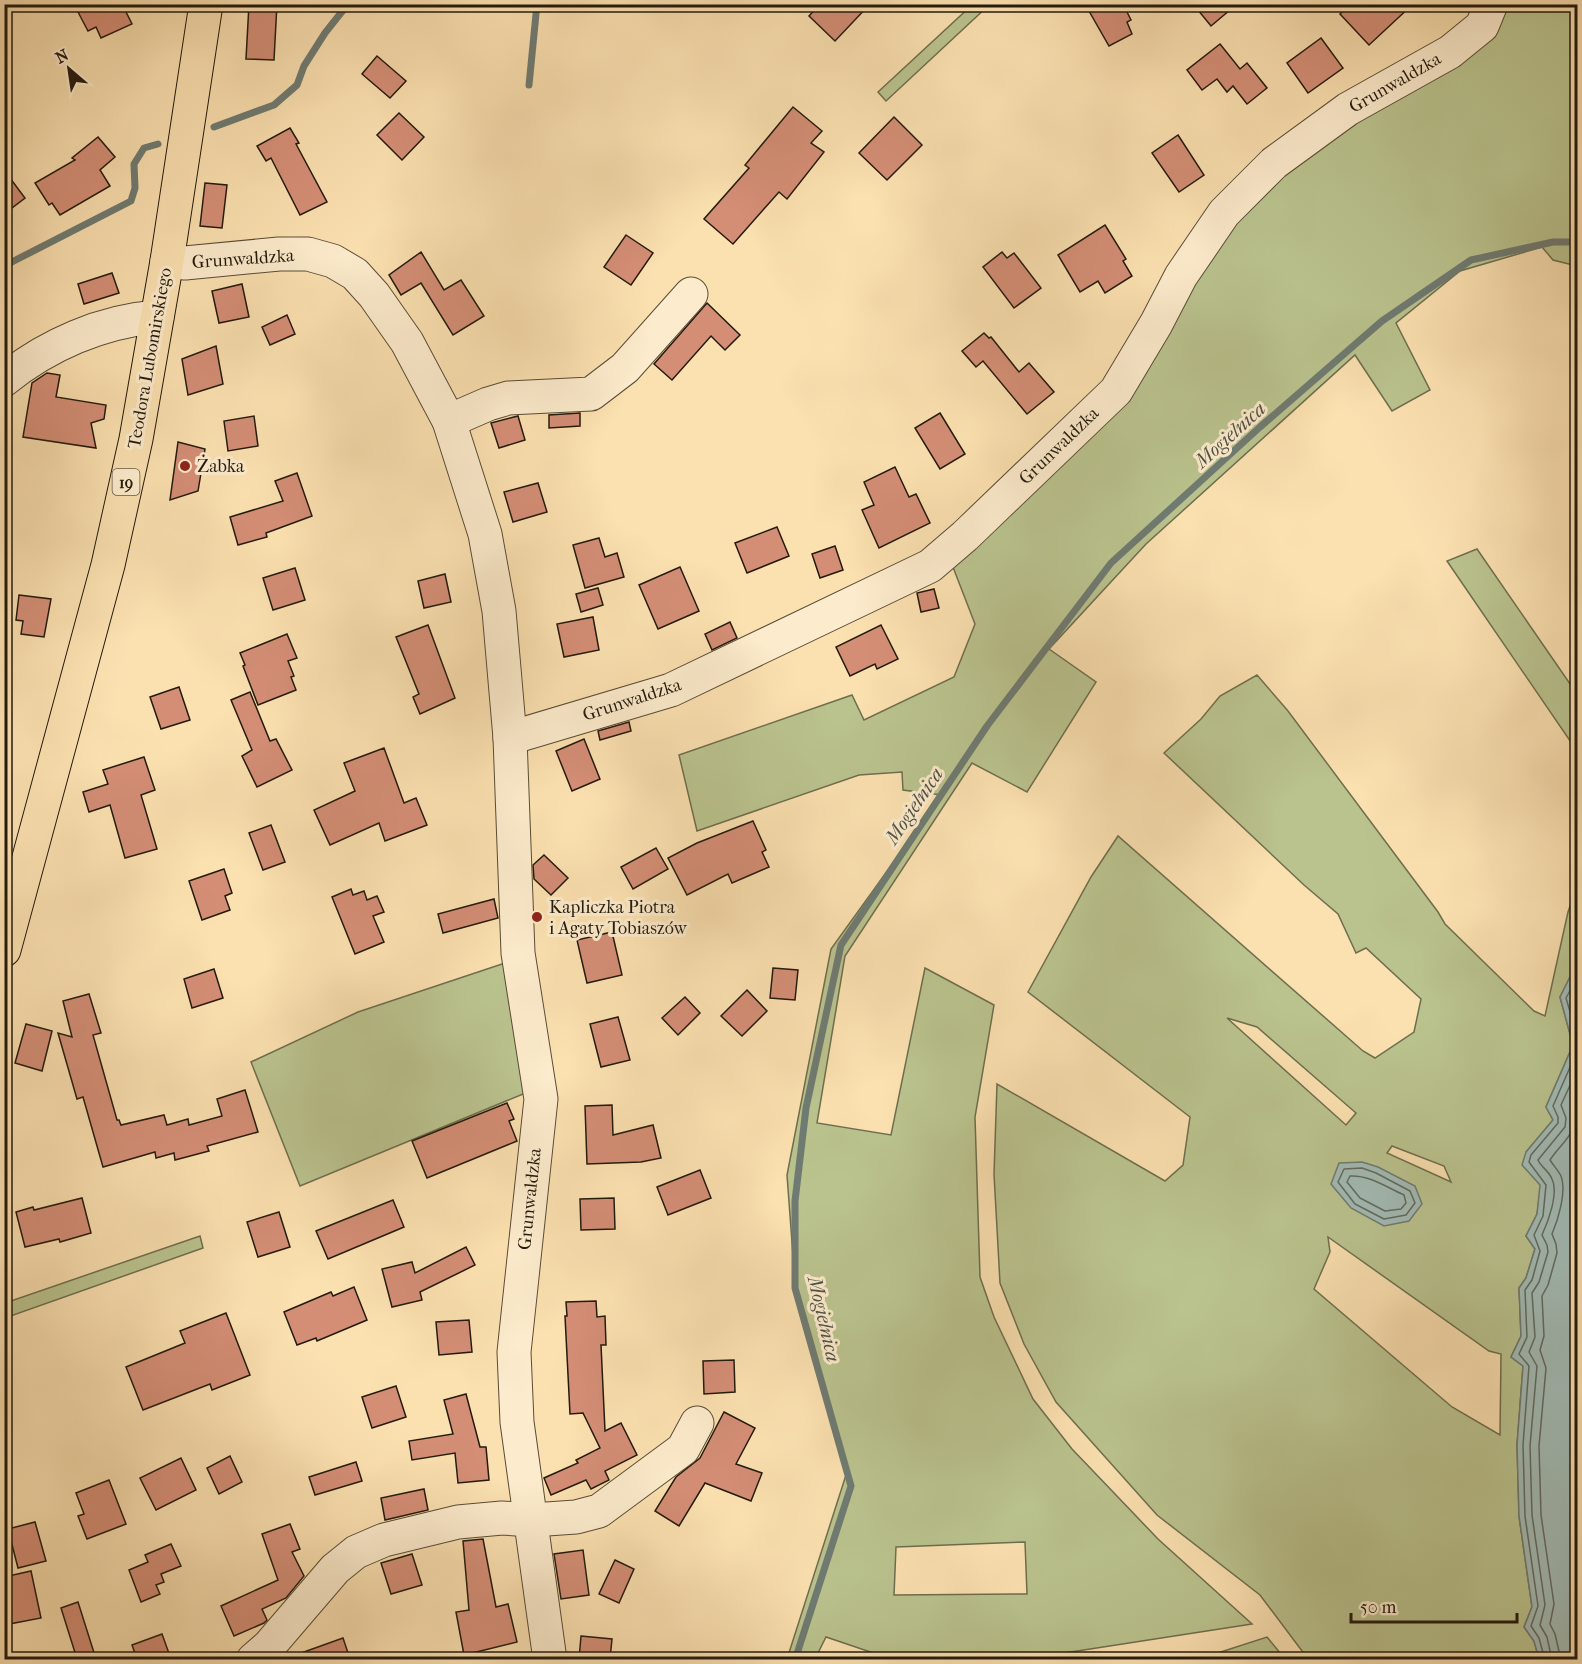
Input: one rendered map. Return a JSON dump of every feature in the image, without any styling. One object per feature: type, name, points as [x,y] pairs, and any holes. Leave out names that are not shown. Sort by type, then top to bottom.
[{"type":"highway","name":"Teodora Lubomirskiego","points":[[4,950],[9,918],[108,565],[136,439],[167,261],[206,4]]},
{"type":"street","name":"Grunwaldzka","points":[[510,738],[671,690],[930,566],[965,536],[1116,391],[1156,324],[1181,276],[1224,213],[1274,163],[1348,109],[1450,52],[1482,26],[1491,4]]},
{"type":"street","name":"Grunwaldzka","points":[[167,261],[185,263],[279,254],[308,254],[333,261],[355,274],[375,295],[407,342],[449,421],[485,534],[499,611],[510,738],[518,953],[541,1099],[514,1352],[517,1422],[550,1659]]},
{"type":"street","points":[[449,421],[508,398],[591,394],[625,368],[691,294]]},
{"type":"street","points":[[4,380],[35,358],[66,341],[105,326],[136,318],[157,317]]},
{"type":"street","points":[[253,1659],[269,1646],[335,1569],[356,1552],[384,1540],[458,1522],[502,1518],[532,1520],[576,1517],[599,1510],[683,1449],[697,1423]]},
{"type":"green space","points":[[972,5],[989,5],[886,101],[878,92]]},
{"type":"green space","points":[[1499,5],[1577,5],[1577,266],[1553,260],[1542,247],[1460,271],[1396,323],[1430,390],[1392,411],[1355,355],[1146,544],[1049,649],[1096,682],[1027,792],[972,763],[845,956],[817,1123],[891,1135],[925,968],[994,1005],[975,1117],[980,1277],[994,1317],[1033,1399],[1072,1449],[1158,1539],[1252,1624],[1019,1660],[891,1659],[826,1637],[815,1659],[787,1659],[846,1475],[796,1296],[787,1175],[831,949],[942,795],[903,790],[902,772],[859,775],[697,831],[679,755],[852,695],[864,720],[954,677],[975,624],[951,562],[1059,462],[1235,214]],"holes":[[[1025,1542],[1027,1594],[894,1595],[896,1547]]]},
{"type":"green space","points":[[1477,549],[1577,694],[1577,751],[1447,561]]},
{"type":"green space","points":[[1257,675],[1288,711],[1445,924],[1534,1011],[1545,1016],[1568,912],[1577,886],[1577,963],[1560,997],[1573,1045],[1546,1107],[1553,1120],[1526,1152],[1541,1185],[1537,1214],[1526,1236],[1535,1249],[1526,1278],[1519,1288],[1521,1336],[1511,1357],[1523,1366],[1517,1445],[1519,1516],[1532,1607],[1524,1627],[1534,1641],[1539,1659],[1308,1659],[1260,1595],[1157,1515],[1056,1402],[1024,1344],[1000,1283],[994,1174],[997,1084],[1165,1181],[1183,1165],[1190,1117],[1028,992],[1091,877],[1118,836],[1363,1051],[1375,1058],[1414,1032],[1421,999],[1366,948],[1356,953],[1338,914],[1304,885],[1164,753],[1201,719],[1220,696]],"holes":[[[1227,1018],[1257,1027],[1356,1113],[1346,1125]],[[1392,1146],[1444,1166],[1451,1182],[1387,1153]],[[1328,1237],[1489,1351],[1501,1354],[1500,1435],[1452,1407],[1314,1289],[1330,1252]]]},
{"type":"green space","points":[[508,962],[528,1092],[300,1186],[251,1062],[358,1012]]},
{"type":"green space","points":[[200,1236],[203,1248],[5,1318],[5,1303]]},
{"type":"green space","points":[[1267,1637],[1285,1659],[1199,1659]]},
{"type":"water","points":[[1577,963],[1577,1659],[1539,1659],[1534,1641],[1524,1627],[1532,1607],[1519,1516],[1517,1445],[1523,1366],[1511,1357],[1521,1336],[1519,1288],[1526,1278],[1535,1249],[1526,1236],[1537,1214],[1540,1185],[1522,1165],[1526,1152],[1553,1120],[1546,1107],[1573,1045],[1560,997]]},
{"type":"water","points":[[1362,1162],[1378,1167],[1415,1186],[1422,1204],[1409,1221],[1384,1226],[1351,1208],[1331,1184],[1339,1163]]},
{"type":"building","points":[[80,4],[122,4],[132,24],[101,38],[96,27],[88,31],[78,12],[83,10]]},
{"type":"building","points":[[249,4],[277,4],[274,60],[246,59]]},
{"type":"building","points":[[820,4],[870,4],[835,41],[809,16]]},
{"type":"building","points":[[1085,4],[1123,4],[1131,20],[1127,22],[1132,34],[1109,46]]},
{"type":"building","points":[[1193,4],[1237,4],[1211,26]]},
{"type":"building","points":[[1350,4],[1413,4],[1369,45],[1340,14]]},
{"type":"building","points":[[1321,38],[1343,68],[1308,93],[1287,63]]},
{"type":"building","points":[[1220,44],[1240,69],[1247,63],[1267,88],[1247,104],[1233,86],[1227,92],[1217,79],[1202,90],[1187,70]]},
{"type":"building","points":[[377,56],[406,81],[390,98],[362,74]]},
{"type":"building","points":[[793,107],[822,131],[811,143],[824,152],[787,199],[779,192],[733,244],[704,219],[749,168],[745,165]]},
{"type":"building","points":[[399,113],[424,137],[402,160],[377,135]]},
{"type":"building","points":[[894,117],[922,145],[887,180],[859,153]]},
{"type":"building","points":[[290,128],[327,202],[300,215],[271,158],[266,161],[257,146]]},
{"type":"building","points":[[1178,135],[1204,175],[1179,192],[1152,153]]},
{"type":"building","points":[[98,137],[115,157],[100,170],[110,186],[60,215],[52,203],[49,205],[35,183],[75,160],[72,158]]},
{"type":"building","points":[[4,170],[25,198],[4,214]]},
{"type":"building","points":[[205,183],[227,185],[222,228],[200,226]]},
{"type":"building","points":[[1105,225],[1126,259],[1123,261],[1132,276],[1105,293],[1098,281],[1080,292],[1058,255]]},
{"type":"building","points":[[626,235],[653,253],[631,285],[604,267]]},
{"type":"building","points":[[421,252],[444,290],[461,280],[484,316],[453,335],[421,283],[401,295],[389,275]]},
{"type":"building","points":[[1002,252],[1007,258],[1014,253],[1041,288],[1014,308],[983,267]]},
{"type":"building","points":[[112,273],[119,293],[84,304],[78,284]]},
{"type":"building","points":[[242,284],[249,317],[219,323],[212,291]]},
{"type":"building","points":[[707,303],[740,335],[725,350],[711,336],[672,380],[654,364]]},
{"type":"building","points":[[287,315],[295,334],[270,345],[262,327]]},
{"type":"building","points":[[984,333],[989,338],[991,337],[1019,372],[1029,363],[1054,392],[1027,414],[983,361],[976,367],[962,351]]},
{"type":"building","points":[[216,346],[223,384],[188,395],[182,359]]},
{"type":"building","points":[[47,373],[60,375],[56,397],[106,405],[104,419],[91,423],[96,448],[23,437],[32,383]]},
{"type":"building","points":[[580,413],[580,426],[549,428],[549,415]]},
{"type":"building","points":[[940,413],[965,454],[940,469],[915,428]]},
{"type":"building","points":[[254,416],[258,446],[228,451],[224,421]]},
{"type":"building","points":[[518,416],[525,440],[499,448],[491,423]]},
{"type":"building","points":[[178,442],[205,449],[198,491],[170,500]]},
{"type":"building","points":[[895,467],[909,497],[916,494],[930,523],[879,548],[862,510],[874,505],[864,482]]},
{"type":"building","points":[[297,473],[312,516],[266,533],[267,537],[238,545],[230,517],[283,501],[275,481]]},
{"type":"building","points":[[538,483],[547,512],[513,522],[504,492]]},
{"type":"building","points":[[777,527],[789,556],[747,573],[735,543]]},
{"type":"building","points":[[599,538],[605,557],[617,553],[624,577],[585,588],[573,545]]},
{"type":"building","points":[[835,546],[843,570],[820,578],[812,554]]},
{"type":"building","points":[[680,567],[699,611],[658,629],[639,585]]},
{"type":"building","points":[[295,568],[305,600],[273,610],[263,578]]},
{"type":"building","points":[[445,574],[451,602],[424,608],[418,581]]},
{"type":"building","points":[[598,588],[603,605],[581,612],[576,594]]},
{"type":"building","points":[[934,589],[939,608],[921,612],[917,593]]},
{"type":"building","points":[[19,595],[51,599],[44,637],[21,634],[23,621],[16,620]]},
{"type":"building","points":[[593,617],[599,650],[564,657],[557,624]]},
{"type":"building","points":[[730,622],[737,638],[712,650],[705,634]]},
{"type":"building","points":[[428,625],[455,698],[420,714],[413,697],[419,694],[396,637]]},
{"type":"building","points":[[881,625],[898,659],[877,669],[875,664],[850,676],[836,647]]},
{"type":"building","points":[[287,634],[297,658],[288,661],[296,690],[258,705],[240,653]]},
{"type":"building","points":[[179,687],[190,720],[161,729],[150,697]]},
{"type":"building","points":[[250,692],[270,741],[276,739],[292,770],[257,787],[242,756],[252,750],[231,700]]},
{"type":"building","points":[[629,722],[631,731],[600,740],[598,731]]},
{"type":"building","points":[[584,739],[600,779],[572,791],[556,751]]},
{"type":"building","points":[[384,748],[404,803],[416,798],[427,825],[385,841],[379,823],[330,845],[314,810],[355,791],[344,763]]},
{"type":"building","points":[[144,757],[155,790],[141,795],[157,849],[125,858],[110,805],[89,812],[83,792],[108,784],[103,770]]},
{"type":"building","points":[[753,821],[766,850],[762,852],[769,867],[732,883],[728,874],[687,895],[668,858],[697,843]]},
{"type":"building","points":[[271,825],[285,862],[263,870],[249,833]]},
{"type":"building","points":[[656,848],[668,869],[633,889],[621,867]]},
{"type":"building","points":[[544,855],[568,878],[551,895],[534,879],[533,865]]},
{"type":"building","points":[[224,869],[232,893],[225,896],[230,910],[202,920],[189,881]]},
{"type":"building","points":[[351,889],[353,895],[364,891],[367,900],[377,896],[384,912],[373,916],[384,942],[355,954],[332,897]]},
{"type":"building","points":[[494,899],[498,918],[443,933],[438,914]]},
{"type":"building","points":[[612,932],[622,975],[587,983],[577,940]]},
{"type":"building","points":[[773,968],[798,970],[795,1000],[770,998]]},
{"type":"building","points":[[214,969],[223,998],[192,1008],[184,979]]},
{"type":"building","points":[[747,990],[767,1011],[742,1036],[721,1016]]},
{"type":"building","points":[[89,994],[101,1033],[93,1035],[117,1120],[121,1125],[164,1115],[167,1125],[188,1119],[189,1125],[222,1116],[217,1099],[245,1090],[258,1132],[207,1146],[209,1151],[175,1160],[174,1153],[156,1158],[155,1152],[103,1167],[83,1097],[77,1099],[58,1033],[72,1037],[63,1001]]},
{"type":"building","points":[[685,997],[700,1013],[678,1035],[662,1018]]},
{"type":"building","points":[[618,1017],[630,1060],[601,1067],[590,1024]]},
{"type":"building","points":[[26,1024],[52,1031],[42,1071],[15,1063]]},
{"type":"building","points":[[507,1103],[514,1119],[509,1121],[517,1141],[427,1178],[412,1141]]},
{"type":"building","points":[[612,1105],[613,1135],[653,1125],[661,1158],[641,1162],[587,1164],[585,1106]]},
{"type":"building","points":[[700,1170],[711,1198],[668,1215],[657,1187]]},
{"type":"building","points":[[82,1198],[91,1233],[60,1242],[59,1239],[25,1247],[16,1212]]},
{"type":"building","points":[[614,1198],[615,1229],[581,1230],[580,1199]]},
{"type":"building","points":[[393,1200],[404,1227],[328,1259],[316,1231]]},
{"type":"building","points":[[279,1212],[290,1247],[258,1257],[247,1222]]},
{"type":"building","points":[[466,1247],[475,1265],[420,1292],[422,1300],[392,1307],[382,1269],[412,1262],[415,1273]]},
{"type":"building","points":[[354,1287],[367,1320],[317,1341],[316,1338],[297,1345],[284,1312],[331,1292],[333,1296]]},
{"type":"building","points":[[596,1301],[597,1317],[605,1316],[606,1345],[601,1345],[605,1431],[621,1423],[637,1455],[605,1471],[609,1480],[591,1489],[586,1480],[551,1495],[544,1478],[578,1463],[576,1460],[600,1448],[583,1413],[570,1414],[565,1316],[567,1316],[566,1302]]},
{"type":"building","points":[[226,1313],[250,1375],[212,1390],[210,1384],[143,1410],[126,1367],[185,1343],[180,1331]]},
{"type":"building","points":[[469,1320],[472,1352],[439,1355],[436,1322]]},
{"type":"building","points":[[734,1360],[735,1392],[704,1394],[703,1361]]},
{"type":"building","points":[[396,1386],[406,1417],[372,1428],[362,1397]]},
{"type":"building","points":[[466,1394],[480,1447],[486,1447],[489,1480],[458,1483],[455,1453],[412,1460],[409,1441],[453,1434],[444,1400]]},
{"type":"building","points":[[724,1412],[755,1428],[736,1464],[762,1473],[751,1501],[705,1483],[679,1526],[655,1511],[676,1477],[700,1458]]},
{"type":"building","points":[[230,1456],[242,1482],[219,1494],[207,1468]]},
{"type":"building","points":[[181,1458],[196,1490],[156,1510],[140,1478]]},
{"type":"building","points":[[356,1462],[362,1481],[315,1495],[309,1477]]},
{"type":"building","points":[[109,1480],[126,1524],[87,1539],[78,1516],[84,1514],[76,1493]]},
{"type":"building","points":[[424,1489],[428,1510],[385,1520],[381,1498]]},
{"type":"building","points":[[35,1522],[46,1561],[18,1568],[8,1529]]},
{"type":"building","points":[[290,1524],[300,1549],[292,1552],[304,1576],[286,1598],[262,1609],[267,1620],[264,1623],[234,1636],[221,1606],[278,1580],[262,1534]]},
{"type":"building","points":[[483,1539],[496,1607],[508,1604],[517,1642],[464,1655],[456,1612],[469,1610],[463,1541]]},
{"type":"building","points":[[171,1544],[181,1566],[161,1574],[164,1582],[156,1585],[160,1594],[141,1602],[129,1570],[148,1562],[145,1555]]},
{"type":"building","points":[[583,1550],[589,1595],[561,1599],[554,1554]]},
{"type":"building","points":[[412,1554],[422,1585],[391,1594],[381,1563]]},
{"type":"building","points":[[615,1560],[634,1569],[619,1603],[599,1594]]},
{"type":"building","points":[[31,1571],[41,1618],[4,1625],[4,1577]]},
{"type":"building","points":[[78,1602],[96,1659],[77,1659],[61,1608]]},
{"type":"building","points":[[162,1634],[171,1659],[137,1659],[132,1645]]},
{"type":"building","points":[[581,1636],[612,1639],[610,1659],[579,1659]]},
{"type":"building","points":[[343,1638],[350,1659],[291,1659],[290,1657]]},
{"type":"waterway","points":[[214,127],[274,105],[297,85],[304,66],[325,33],[348,4]]},
{"type":"waterway","points":[[529,85],[537,4]]},
{"type":"waterway","points":[[4,266],[131,201],[135,188],[134,164],[144,148],[158,144]]},
{"type":"waterway","name":"Mogielnica","points":[[795,1660],[851,1486],[795,1288],[795,1201],[806,1108],[841,945],[987,726],[1111,563],[1260,427],[1382,321],[1471,260],[1553,242],[1578,242]]},
{"type":"place","name":"Żabka","points":[[185,466]]},
{"type":"place","name":"Kapliczka Piotra i Agaty Tobiaszów","points":[[537,917]]}]
